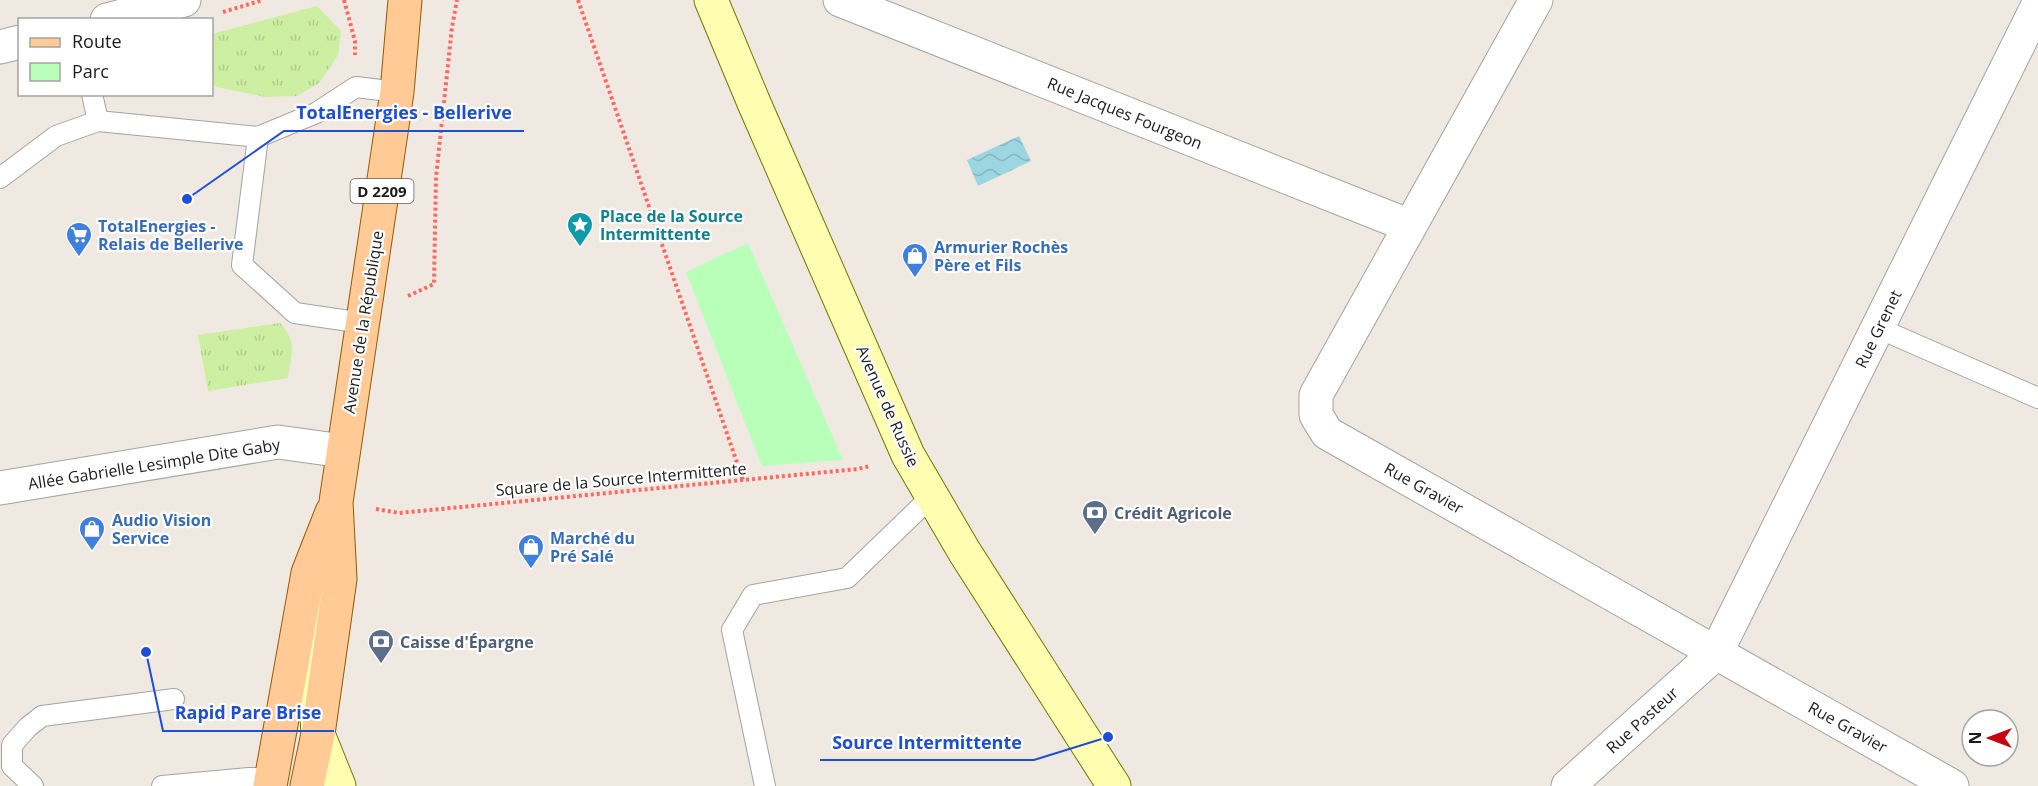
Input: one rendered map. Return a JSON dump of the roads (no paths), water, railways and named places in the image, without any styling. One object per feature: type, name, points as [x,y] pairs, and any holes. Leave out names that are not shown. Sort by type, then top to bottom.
[{"type":"main road","name":"Avenue de la République","points":[[336,502],[397,92],[405,0]]},
{"type":"main road","name":"D 2209","points":[[271,782],[308,573],[336,502]]},
{"type":"main road","name":"D 2209","points":[[307,786],[318,734],[340,579],[336,502]]},
{"type":"street","points":[[115,18],[184,0]]},
{"type":"street","name":"Avenue de Russie","points":[[711,0],[908,455],[931,497],[1107,783]]},
{"type":"street","name":"Rue Jacques Fourgeon","points":[[840,0],[1410,226]]},
{"type":"street","name":"Rue Gravier","points":[[1536,0],[1316,395],[1316,415],[1327,433],[1952,786]]},
{"type":"street","name":"Rue Grenet","points":[[1716,653],[2038,5]]},
{"type":"street","points":[[0,47],[18,42]]},
{"type":"street","name":"Allée Gabrielle Lesimple Dite Gaby","points":[[0,488],[278,442],[343,451]]},
{"type":"street","points":[[308,573],[318,734],[339,786]]},
{"type":"street","name":"Rue Pasteur","points":[[1568,786],[1716,653]]},
{"type":"lane","points":[[0,178],[56,136],[98,121],[258,137],[316,113],[356,87],[397,92]]},
{"type":"lane","points":[[92,96],[98,121]]},
{"type":"lane","points":[[258,137],[242,264],[295,313],[363,323]]},
{"type":"lane","points":[[1878,328],[2038,398]]},
{"type":"lane","points":[[765,786],[732,630],[753,595],[847,578],[931,497]]},
{"type":"lane","points":[[33,786],[12,766],[12,745],[28,727],[42,716],[174,699]]},
{"type":"lane","points":[[162,786],[249,778],[271,782]]},
{"type":"water","points":[[1019,136],[1031,161],[978,186],[967,160]]},
{"type":"place","name":"TotalEnergies - Bellerive","points":[[187,199]]},
{"type":"place","name":"Place de la Source Intermittente","points":[[580,248]]},
{"type":"place","name":"TotalEnergies - Relais de Bellerive","points":[[79,258]]},
{"type":"place","name":"Armurier Rochès Père et Fils","points":[[915,279]]},
{"type":"place","name":"Crédit Agricole","points":[[1095,536]]},
{"type":"place","name":"Audio Vision Service","points":[[92,552]]},
{"type":"place","name":"Marché du Pré Salé","points":[[531,570]]},
{"type":"place","name":"Rapid Pare Brise","points":[[146,652]]},
{"type":"place","name":"Caisse d'Épargne","points":[[381,665]]},
{"type":"place","name":"Source Intermittente","points":[[1108,737]]}]
